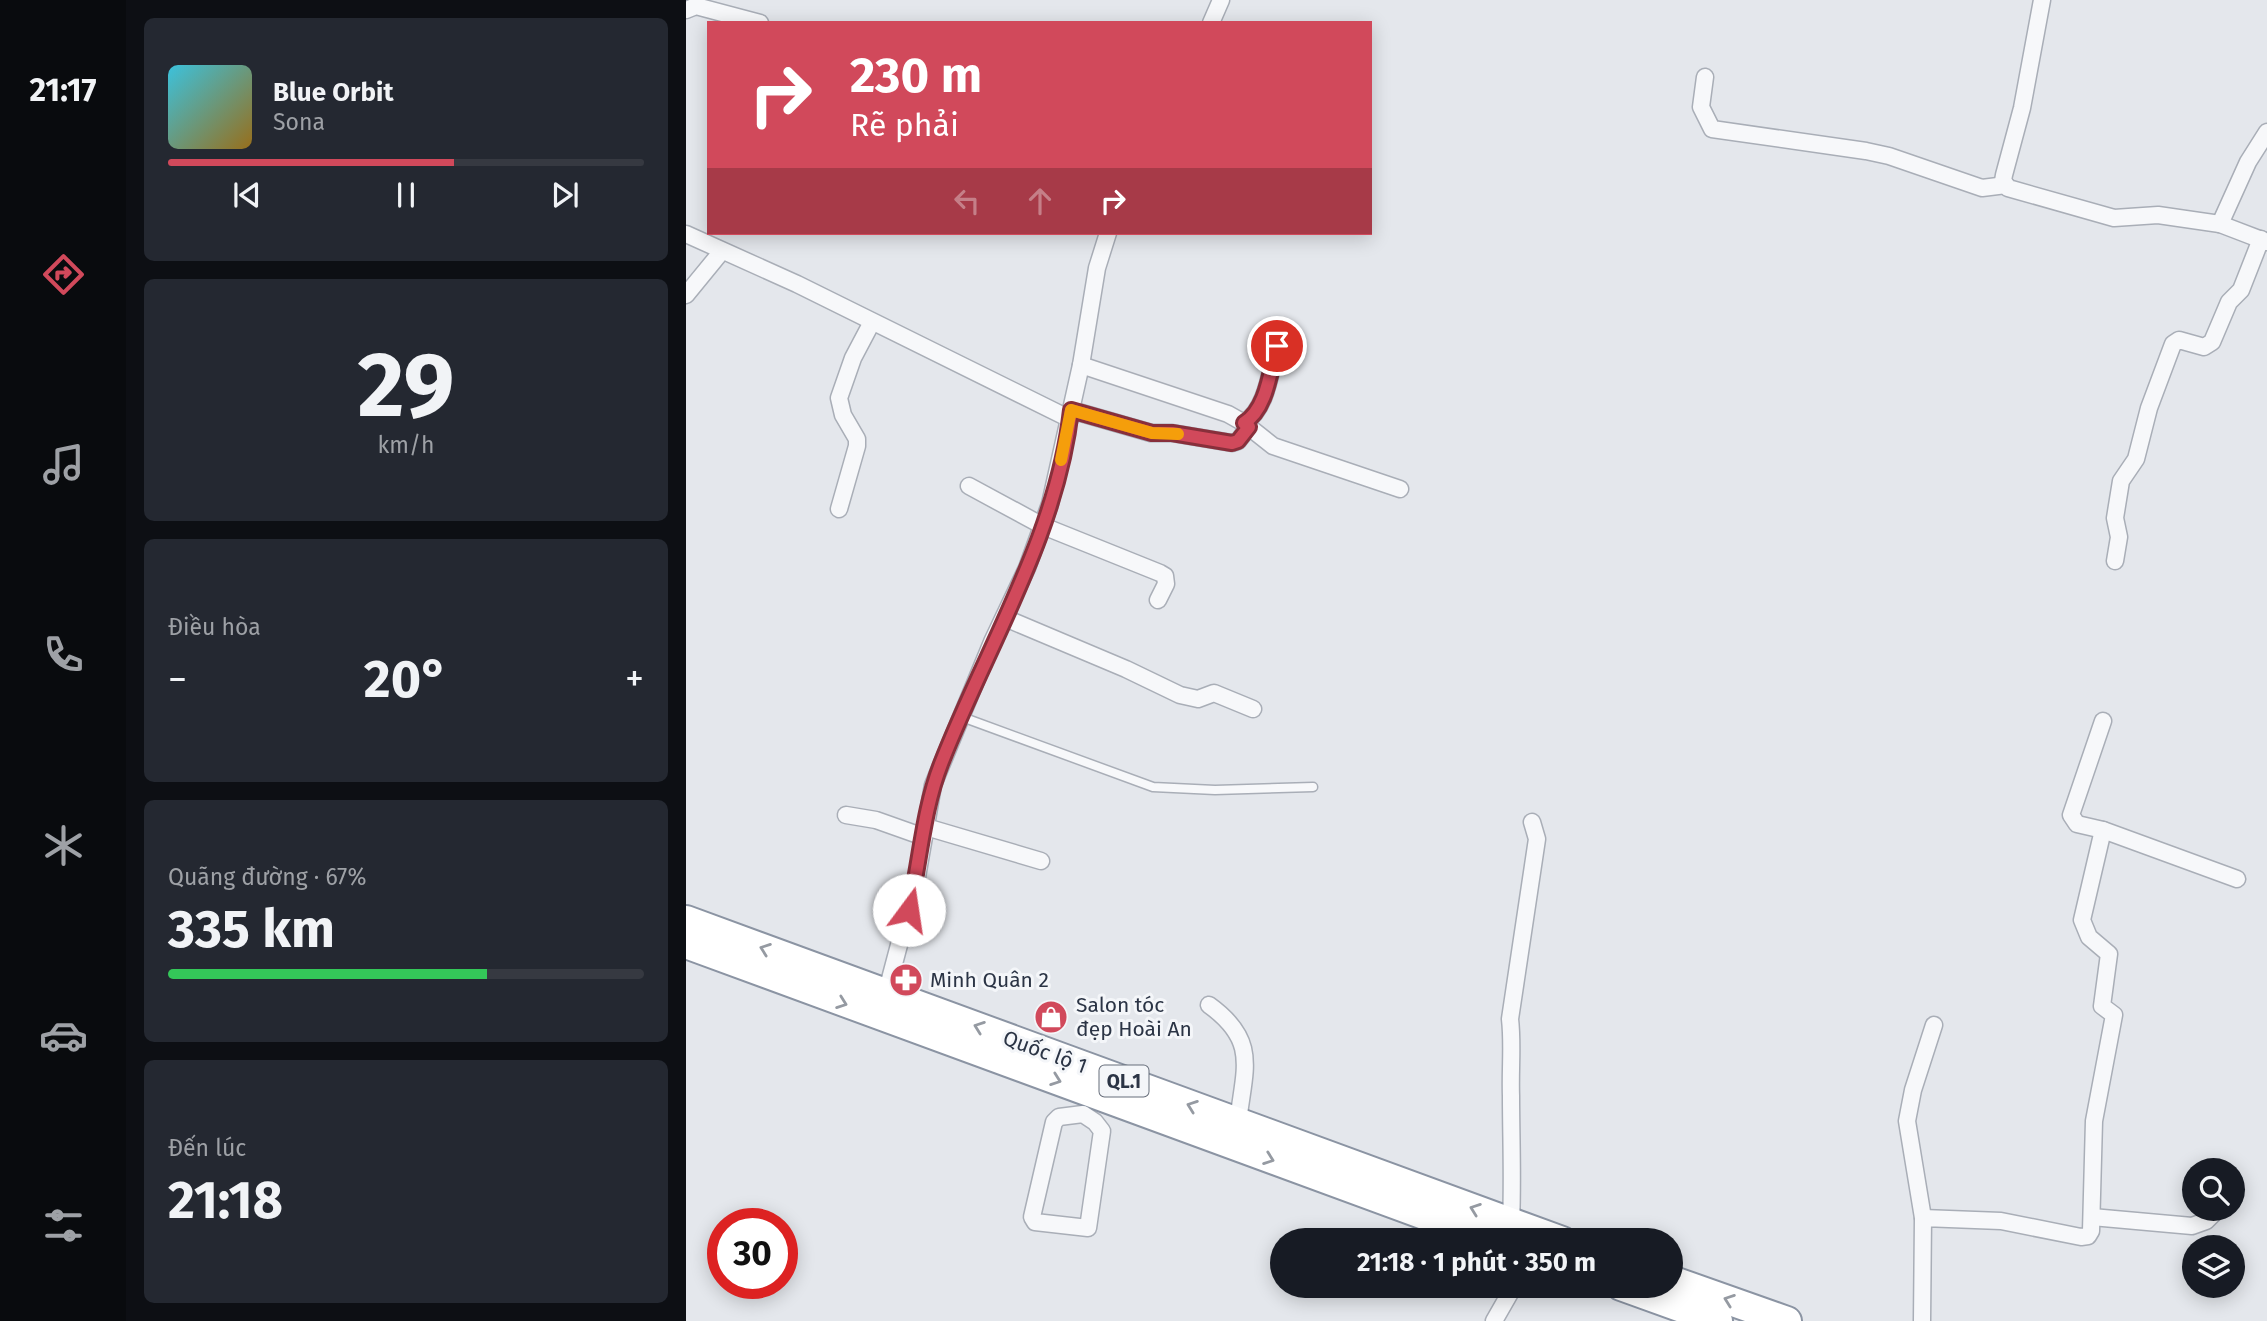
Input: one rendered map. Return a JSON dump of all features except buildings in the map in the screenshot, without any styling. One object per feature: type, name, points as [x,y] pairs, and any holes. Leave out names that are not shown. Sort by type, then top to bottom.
[{"type":"highway","name":"Quốc lộ 1","points":[[686,920],[1238,1122],[1493,1228]]},
{"type":"highway","name":"Quốc lộ 1","points":[[686,944],[1085,1103],[1490,1228]]},
{"type":"highway","points":[[1683,1284],[1787,1321]]},
{"type":"highway","points":[[1654,1298],[1718,1321]]},
{"type":"street","points":[[1213,21],[1221,0]]},
{"type":"street","points":[[2006,185],[2004,175],[2022,108],[2042,0]]},
{"type":"street","points":[[686,10],[696,6],[752,21]]},
{"type":"street","points":[[1705,77],[1702,107],[1712,129],[1866,151],[1889,156],[1982,188],[2006,185],[2025,195],[2114,218],[2158,215],[2220,224],[2264,240],[2241,290],[2229,302],[2212,342],[2204,347],[2179,340],[2173,344],[2148,408],[2136,459],[2121,481],[2115,518],[2119,537],[2115,561]]},
{"type":"street","points":[[2220,224],[2248,162],[2267,132]]},
{"type":"street","points":[[686,234],[1070,415],[1152,433],[1172,433],[1232,443],[1238,441],[1259,408],[1277,346]]},
{"type":"street","points":[[886,994],[915,884],[933,785],[1043,526],[1082,365],[1097,268],[1107,235]]},
{"type":"street","points":[[686,295],[722,251]]},
{"type":"street","points":[[839,509],[858,446],[840,407],[841,389],[872,321]]},
{"type":"street","points":[[1082,365],[1218,411],[1247,425],[1273,446],[1400,489]]},
{"type":"street","points":[[969,486],[1043,526],[1165,576],[1166,584],[1158,600]]},
{"type":"street","points":[[1004,618],[1126,669],[1180,695],[1198,699],[1214,693],[1253,709]]},
{"type":"street","points":[[2103,721],[2071,815],[2077,824],[2103,830],[2237,878]]},
{"type":"street","points":[[846,815],[1041,861]]},
{"type":"street","points":[[1504,1228],[1513,1170],[1510,1093],[1513,1048],[1510,1019],[1537,839],[1532,822]]},
{"type":"street","points":[[1923,1218],[2001,1221],[2081,1237],[2088,1236],[2091,1231],[2094,1121],[2114,1015],[2102,1006],[2109,954],[2089,937],[2082,920],[2103,830]]},
{"type":"street","points":[[1209,1004],[1230,1020],[1246,1050],[1238,1122]]},
{"type":"street","points":[[1922,1321],[1923,1218],[1907,1121],[1913,1090],[1934,1025]]},
{"type":"street","points":[[1085,1103],[1102,1131],[1088,1227],[1035,1222],[1032,1217],[1054,1122],[1085,1103]]},
{"type":"street","points":[[2092,1217],[2192,1226],[2204,1221]]},
{"type":"street","points":[[1494,1321],[1507,1298]]},
{"type":"lane","points":[[962,717],[1153,787],[1215,790],[1314,787]]},
{"type":"slow traffic","points":[[1061,460],[1071,410],[1152,433],[1178,434]]},
{"type":"place","name":"Minh Quân 2","points":[[906,980]]},
{"type":"place","name":"Salon tóc đẹp Hoài An","points":[[1051,1017]]},
{"type":"route","points":[[909,910],[933,785],[1043,526],[1060,465],[1071,410],[1152,433],[1172,433],[1232,443],[1245,433],[1249,427],[1244,423],[1253,417],[1259,408],[1277,346]]}]
